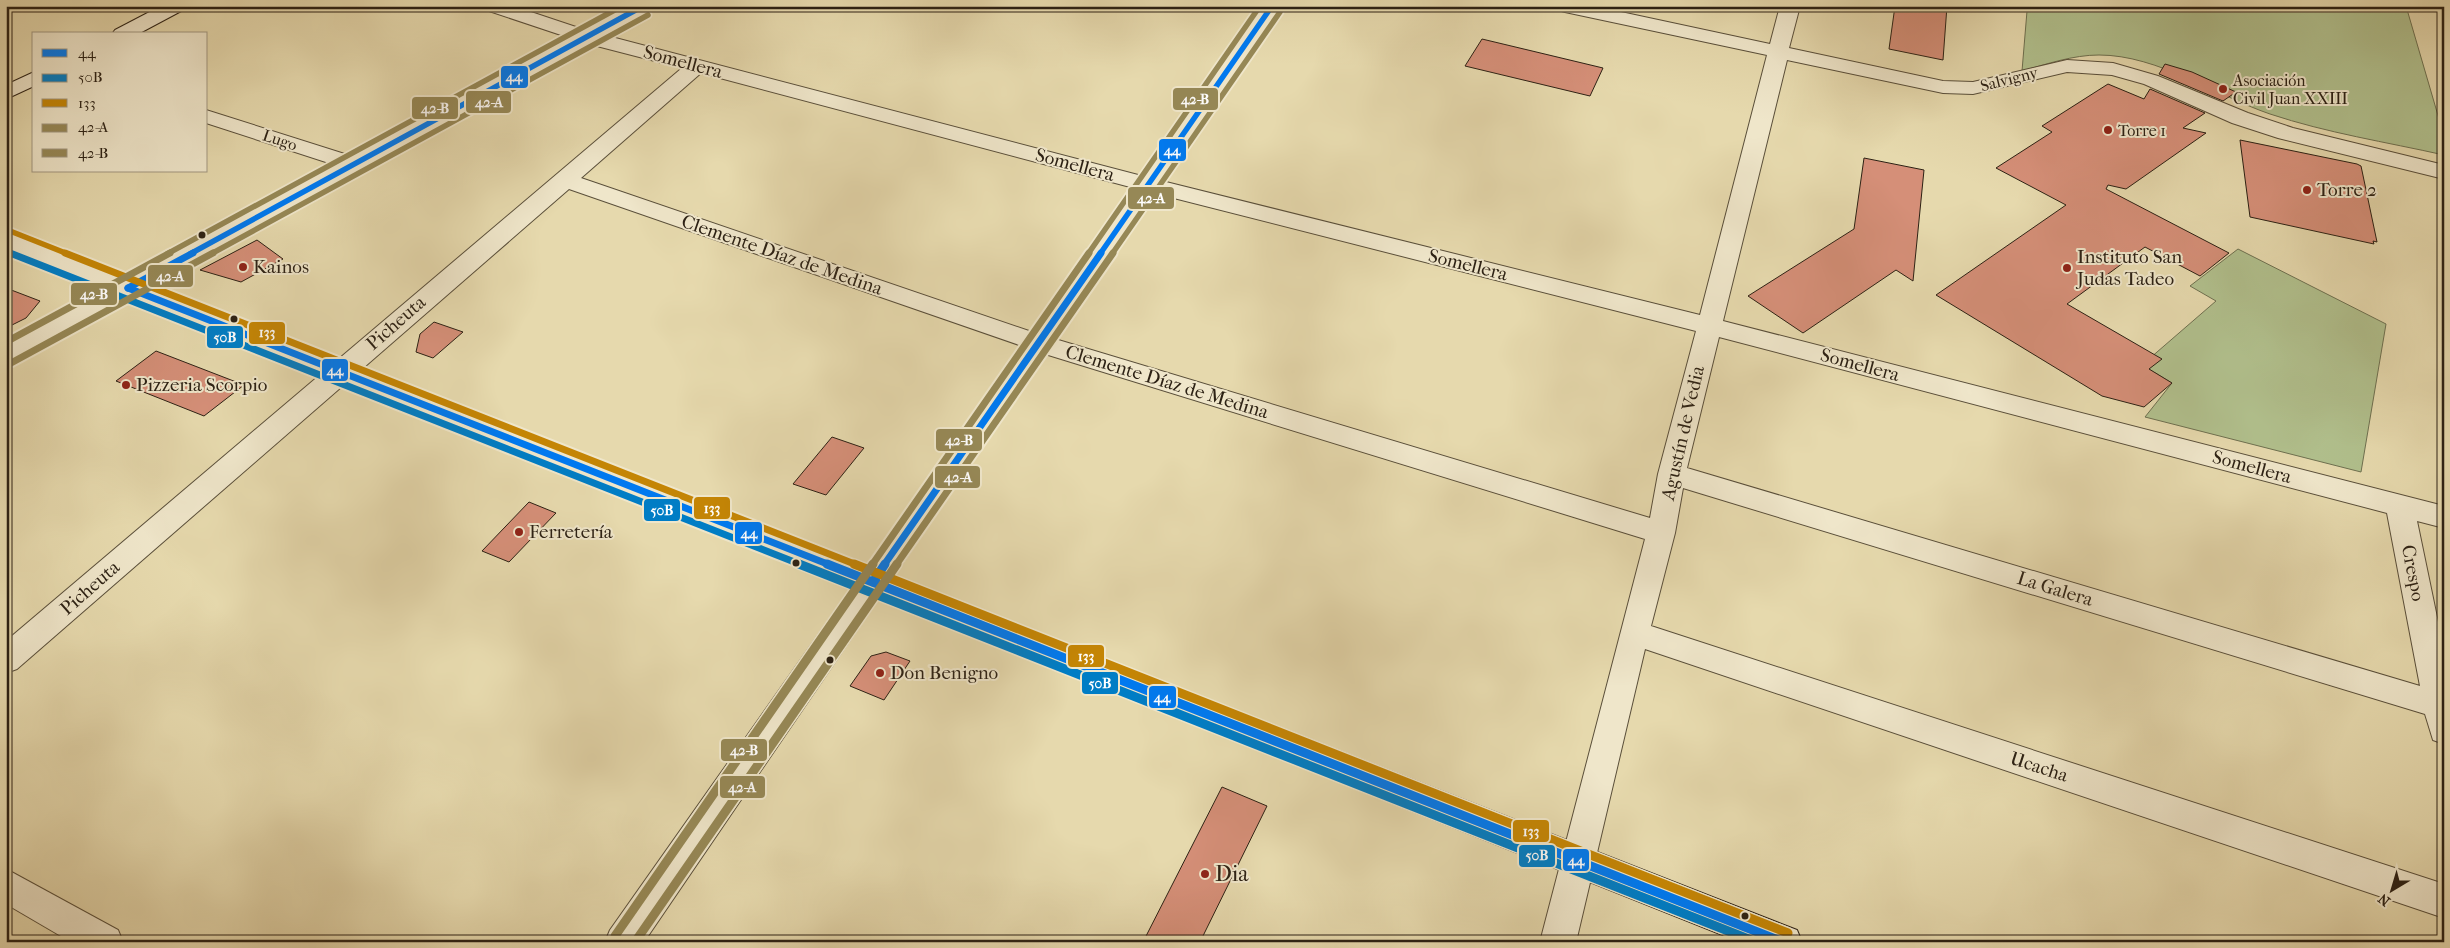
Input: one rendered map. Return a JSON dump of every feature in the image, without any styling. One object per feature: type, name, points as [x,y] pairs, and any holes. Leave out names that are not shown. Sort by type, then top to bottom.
[{"type":"street","points":[[126,32],[176,6]]},
{"type":"street","name":"Somellera","points":[[493,6],[587,37],[1149,185],[1709,326],[2444,517]]},
{"type":"street","points":[[6,354],[643,6]]},
{"type":"street","points":[[623,942],[1272,6]]},
{"type":"street","name":"Salvigny","points":[[1565,6],[1778,53],[1953,87],[1972,88],[2067,66],[2113,69],[2151,80],[2240,118],[2286,133],[2444,172]]},
{"type":"street","name":"Agustín de Vedia","points":[[1558,942],[1660,533],[1672,474],[1790,6]]},
{"type":"street","name":"Picheuta","points":[[6,660],[697,66]]},
{"type":"street","points":[[6,93],[32,79]]},
{"type":"street","name":"Lugo","points":[[208,117],[354,164]]},
{"type":"street","name":"Clemente Díaz de Medina","points":[[563,180],[1040,343],[1660,533]]},
{"type":"street","points":[[6,240],[1784,942]]},
{"type":"street","name":"La Galera","points":[[1672,474],[2441,717]]},
{"type":"street","name":"Crespo","points":[[2400,505],[2441,717]]},
{"type":"street","name":"Ucacha","points":[[1634,633],[2444,901]]},
{"type":"street","points":[[6,884],[105,942]]},
{"type":"green space","points":[[2031,6],[2406,6],[2444,136],[2444,155],[2291,121],[2250,106],[2165,69],[2121,57],[2099,55],[2080,57],[2060,60],[2022,71],[2027,11]]},
{"type":"green space","points":[[2238,249],[2386,324],[2361,472],[2145,417],[2172,383],[2142,365],[2216,301],[2190,286]]},
{"type":"building","points":[[1895,6],[1947,6],[1943,60],[1889,49]]},
{"type":"building","points":[[1482,39],[1603,68],[1590,96],[1465,66]]},
{"type":"building","points":[[2165,64],[2192,72],[2236,92],[2223,101],[2159,74]]},
{"type":"building","points":[[2108,84],[2144,99],[2150,89],[2205,113],[2183,128],[2206,133],[2126,189],[2108,185],[2106,189],[2229,253],[2200,276],[2145,247],[2067,304],[2162,359],[2149,369],[2172,383],[2144,407],[2102,396],[1936,295],[2066,205],[1996,168],[2052,132],[2042,126]]},
{"type":"building","name":"Torre 2","points":[[2240,140],[2361,166],[2377,242],[2373,241],[2374,244],[2250,217]]},
{"type":"building","points":[[1864,158],[1924,170],[1913,281],[1896,270],[1803,333],[1748,296],[1854,229]]},
{"type":"building","name":"Kainos","points":[[257,240],[283,259],[241,282],[200,270]]},
{"type":"building","points":[[6,288],[40,301],[26,318],[6,328]]},
{"type":"building","points":[[434,322],[463,332],[433,358],[416,352],[420,334]]},
{"type":"building","points":[[156,351],[244,385],[204,416],[116,381]]},
{"type":"building","points":[[832,437],[864,448],[826,495],[793,484]]},
{"type":"building","name":"Ferretería","points":[[529,502],[556,513],[509,562],[482,551]]},
{"type":"building","name":"Don Benigno","points":[[886,652],[910,661],[884,700],[850,686],[871,656]]},
{"type":"building","name":"Dia","points":[[1222,787],[1267,806],[1200,942],[1143,942]]},
{"type":"transit line","name":"42-B","points":[[6,342],[622,6]]},
{"type":"transit line","name":"44","points":[[128,288],[643,6]]},
{"type":"transit line","name":"42-B","points":[[615,936],[1260,6]]},
{"type":"transit line","name":"44","points":[[873,582],[1272,6]]},
{"type":"transit line","name":"42-A","points":[[635,942],[1280,12]]},
{"type":"transit line","name":"42-A","points":[[11,363],[648,15]]},
{"type":"transit line","name":"133","points":[[10,231],[1788,933]]},
{"type":"transit line","name":"50B","points":[[6,251],[1756,942]]},
{"type":"transit line","name":"44","points":[[128,288],[1783,942]]},
{"type":"place","name":"Asociación Civil Juan XXIII","points":[[2223,89]]},
{"type":"place","name":"Torre 1","points":[[2108,130]]},
{"type":"place","name":"Torre 2","points":[[2307,190]]},
{"type":"place","name":"Kainos","points":[[243,267]]},
{"type":"place","name":"Instituto San Judas Tadeo","points":[[2067,268]]},
{"type":"place","name":"Pizzeria Scorpio","points":[[126,385]]},
{"type":"place","name":"Ferretería","points":[[519,532]]},
{"type":"place","name":"Don Benigno","points":[[880,673]]},
{"type":"place","name":"Dia","points":[[1205,874]]}]
